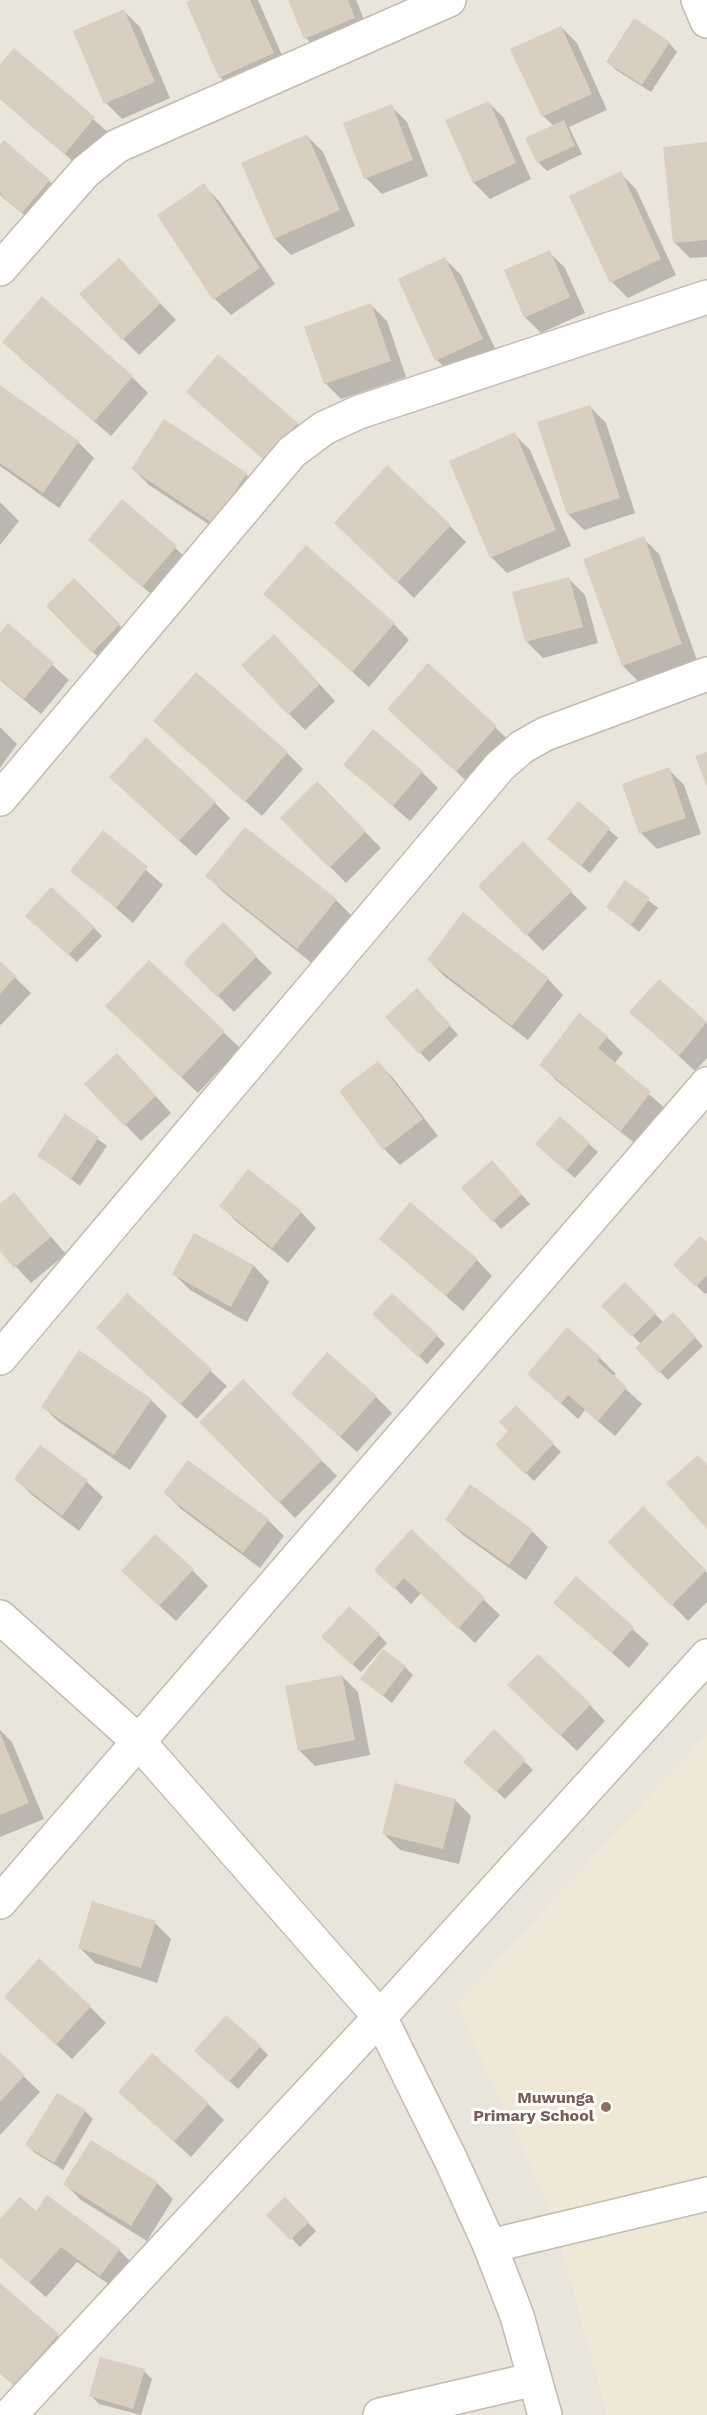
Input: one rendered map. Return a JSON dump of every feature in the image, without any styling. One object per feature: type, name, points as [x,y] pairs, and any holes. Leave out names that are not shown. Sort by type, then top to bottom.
[{"type":"street","points":[[0,269],[85,172],[117,146],[449,0]]},
{"type":"street","points":[[698,0],[707,21]]},
{"type":"street","points":[[0,799],[292,452],[324,428],[359,412],[707,297]]},
{"type":"street","points":[[0,1358],[500,766],[522,747],[545,734],[707,674]]},
{"type":"street","points":[[0,1902],[707,1084]]},
{"type":"street","points":[[0,1617],[138,1740],[380,2017],[450,2158],[490,2246],[517,2316],[545,2415]]},
{"type":"street","points":[[10,2415],[380,2017],[707,1656]]},
{"type":"street","points":[[490,2246],[707,2194]]},
{"type":"street","points":[[380,2415],[535,2379]]},
{"type":"shaded area","points":[[0,0],[707,0],[707,1735],[457,2005],[551,2208],[608,2415],[0,2415]]},
{"type":"shaded area","name":"Muwunga Primary School","points":[[707,1735],[707,2415],[608,2415],[551,2208],[457,2005]]},
{"type":"building","points":[[191,0],[250,0],[274,53],[219,78],[186,2]]},
{"type":"building","points":[[288,0],[348,0],[355,18],[304,39]]},
{"type":"building","points":[[124,9],[155,82],[104,104],[73,31]]},
{"type":"building","points":[[634,18],[670,42],[642,85],[606,62]]},
{"type":"building","points":[[561,26],[592,94],[542,117],[510,49]]},
{"type":"building","points":[[14,48],[95,117],[65,154],[0,99],[0,64]]},
{"type":"building","points":[[489,101],[516,163],[473,183],[445,120]]},
{"type":"building","points":[[392,104],[413,160],[364,179],[343,123]]},
{"type":"building","points":[[564,120],[575,146],[537,163],[525,138]]},
{"type":"building","points":[[307,134],[340,210],[274,239],[241,163]]},
{"type":"building","points":[[4,140],[50,180],[22,213],[0,194],[0,145]]},
{"type":"building","points":[[707,142],[707,240],[673,243],[663,147]]},
{"type":"building","points":[[621,171],[661,259],[610,283],[569,196]]},
{"type":"building","points":[[204,183],[260,268],[213,300],[157,215]]},
{"type":"building","points":[[550,250],[570,297],[524,318],[504,270]]},
{"type":"building","points":[[445,257],[483,339],[435,361],[398,279]]},
{"type":"building","points":[[119,258],[161,303],[122,340],[79,294]]},
{"type":"building","points":[[42,296],[133,376],[94,422],[2,342]]},
{"type":"building","points":[[371,303],[391,361],[324,384],[304,327]]},
{"type":"building","points":[[218,354],[298,423],[264,460],[186,392]]},
{"type":"building","points":[[0,385],[79,441],[43,493],[0,463]]},
{"type":"building","points":[[590,405],[620,498],[567,515],[537,422]]},
{"type":"building","points":[[164,419],[247,473],[214,524],[131,469]]},
{"type":"building","points":[[515,432],[556,530],[490,558],[449,461]]},
{"type":"building","points":[[387,465],[451,525],[397,583],[334,523]]},
{"type":"building","points":[[122,499],[177,546],[142,587],[88,540]]},
{"type":"building","points":[[644,536],[682,644],[622,666],[583,559]]},
{"type":"building","points":[[306,545],[395,623],[352,672],[263,594]]},
{"type":"building","points":[[569,577],[583,627],[525,642],[512,592]]},
{"type":"building","points":[[74,578],[120,624],[92,653],[46,606]]},
{"type":"building","points":[[8,623],[54,663],[24,699],[0,679],[0,633]]},
{"type":"building","points":[[274,634],[320,684],[288,715],[241,665]]},
{"type":"building","points":[[428,663],[497,726],[456,772],[387,709]]},
{"type":"building","points":[[196,672],[288,752],[245,802],[153,721]]},
{"type":"building","points":[[373,729],[423,771],[393,806],[343,765]]},
{"type":"building","points":[[146,737],[216,802],[179,841],[109,777]]},
{"type":"building","points":[[707,752],[707,787],[695,756]]},
{"type":"building","points":[[669,767],[686,818],[639,834],[622,784]]},
{"type":"building","points":[[317,781],[366,831],[329,868],[280,818]]},
{"type":"building","points":[[578,801],[610,828],[581,866],[547,839]]},
{"type":"building","points":[[245,827],[337,899],[297,949],[205,876]]},
{"type":"building","points":[[103,830],[148,867],[116,908],[70,871]]},
{"type":"building","points":[[523,841],[572,891],[526,936],[478,886]]},
{"type":"building","points":[[625,880],[650,898],[631,925],[606,907]]},
{"type":"building","points":[[51,887],[95,927],[68,955],[25,916]]},
{"type":"building","points":[[463,912],[549,978],[512,1026],[427,960]]},
{"type":"building","points":[[223,922],[257,956],[217,997],[183,963]]},
{"type":"building","points":[[149,960],[225,1031],[181,1078],[105,1006]]},
{"type":"building","points":[[0,961],[16,976],[0,994]]},
{"type":"building","points":[[659,979],[707,1022],[679,1056],[629,1012]]},
{"type":"building","points":[[417,988],[451,1025],[419,1054],[385,1017]]},
{"type":"building","points":[[579,1013],[608,1036],[598,1048],[651,1092],[621,1131],[539,1065]]},
{"type":"building","points":[[117,1053],[156,1096],[124,1126],[84,1084]]},
{"type":"building","points":[[378,1061],[423,1119],[383,1150],[339,1091]]},
{"type":"building","points":[[65,1114],[99,1137],[71,1179],[37,1156]]},
{"type":"building","points":[[560,1116],[590,1143],[566,1171],[535,1144]]},
{"type":"building","points":[[492,1160],[522,1194],[492,1222],[461,1188]]},
{"type":"building","points":[[248,1169],[302,1211],[272,1248],[219,1206]]},
{"type":"building","points":[[14,1192],[51,1237],[14,1268],[0,1251],[0,1204]]},
{"type":"building","points":[[410,1202],[478,1259],[446,1296],[379,1239]]},
{"type":"building","points":[[194,1233],[254,1265],[231,1307],[172,1274]]},
{"type":"building","points":[[700,1236],[707,1242],[707,1275],[696,1287],[673,1265]]},
{"type":"building","points":[[625,1282],[656,1313],[632,1337],[601,1306]]},
{"type":"building","points":[[127,1293],[212,1369],[180,1405],[96,1328]]},
{"type":"building","points":[[392,1293],[438,1335],[418,1357],[372,1314]]},
{"type":"building","points":[[673,1312],[696,1337],[659,1373],[635,1348]]},
{"type":"building","points":[[567,1327],[601,1357],[597,1361],[627,1387],[598,1421],[568,1395],[561,1404],[527,1374]]},
{"type":"building","points":[[79,1350],[152,1399],[114,1455],[41,1407]]},
{"type":"building","points":[[327,1352],[377,1396],[340,1437],[291,1394]]},
{"type":"building","points":[[243,1379],[322,1460],[279,1503],[199,1422]]},
{"type":"building","points":[[516,1405],[554,1443],[525,1474],[495,1445],[508,1431],[499,1422]]},
{"type":"building","points":[[40,1445],[88,1480],[62,1516],[14,1479]]},
{"type":"building","points":[[698,1455],[707,1465],[707,1529],[666,1483]]},
{"type":"building","points":[[188,1460],[269,1519],[243,1553],[163,1493]]},
{"type":"building","points":[[470,1484],[533,1530],[509,1565],[445,1520]]},
{"type":"building","points":[[643,1506],[706,1570],[671,1606],[608,1542]]},
{"type":"building","points":[[411,1529],[485,1598],[458,1629],[404,1578],[394,1589],[374,1570]]},
{"type":"building","points":[[155,1534],[194,1569],[159,1606],[121,1571]]},
{"type":"building","points":[[576,1576],[634,1627],[612,1653],[553,1603]]},
{"type":"building","points":[[349,1606],[380,1634],[352,1665],[321,1637]]},
{"type":"building","points":[[383,1649],[406,1666],[383,1696],[360,1679]]},
{"type":"building","points":[[538,1654],[591,1704],[560,1736],[507,1685]]},
{"type":"building","points":[[342,1675],[355,1740],[298,1751],[285,1686]]},
{"type":"building","points":[[494,1729],[526,1760],[496,1792],[463,1762]]},
{"type":"building","points":[[0,1733],[29,1803],[0,1815]]},
{"type":"building","points":[[395,1783],[456,1799],[443,1849],[382,1834]]},
{"type":"building","points":[[92,1901],[156,1921],[141,1968],[78,1948]]},
{"type":"building","points":[[39,1958],[91,2006],[56,2045],[4,1997]]},
{"type":"building","points":[[226,2015],[261,2046],[229,2082],[194,2051]]},
{"type":"building","points":[[0,2052],[25,2075],[0,2102]]},
{"type":"building","points":[[152,2053],[209,2103],[174,2142],[118,2092]]},
{"type":"building","points":[[57,2093],[86,2110],[54,2163],[25,2145]]},
{"type":"building","points":[[91,2140],[158,2182],[131,2226],[63,2184]]},
{"type":"building","points":[[47,2195],[120,2249],[100,2276],[61,2247],[29,2283],[0,2257],[0,2219],[20,2197],[36,2211]]},
{"type":"building","points":[[285,2197],[309,2222],[290,2240],[266,2215]]},
{"type":"building","points":[[0,2283],[59,2334],[14,2385],[0,2373]]},
{"type":"building","points":[[100,2357],[145,2369],[133,2409],[89,2396]]},
{"type":"place","name":"Muwunga Primary School","points":[[606,2107]]}]
